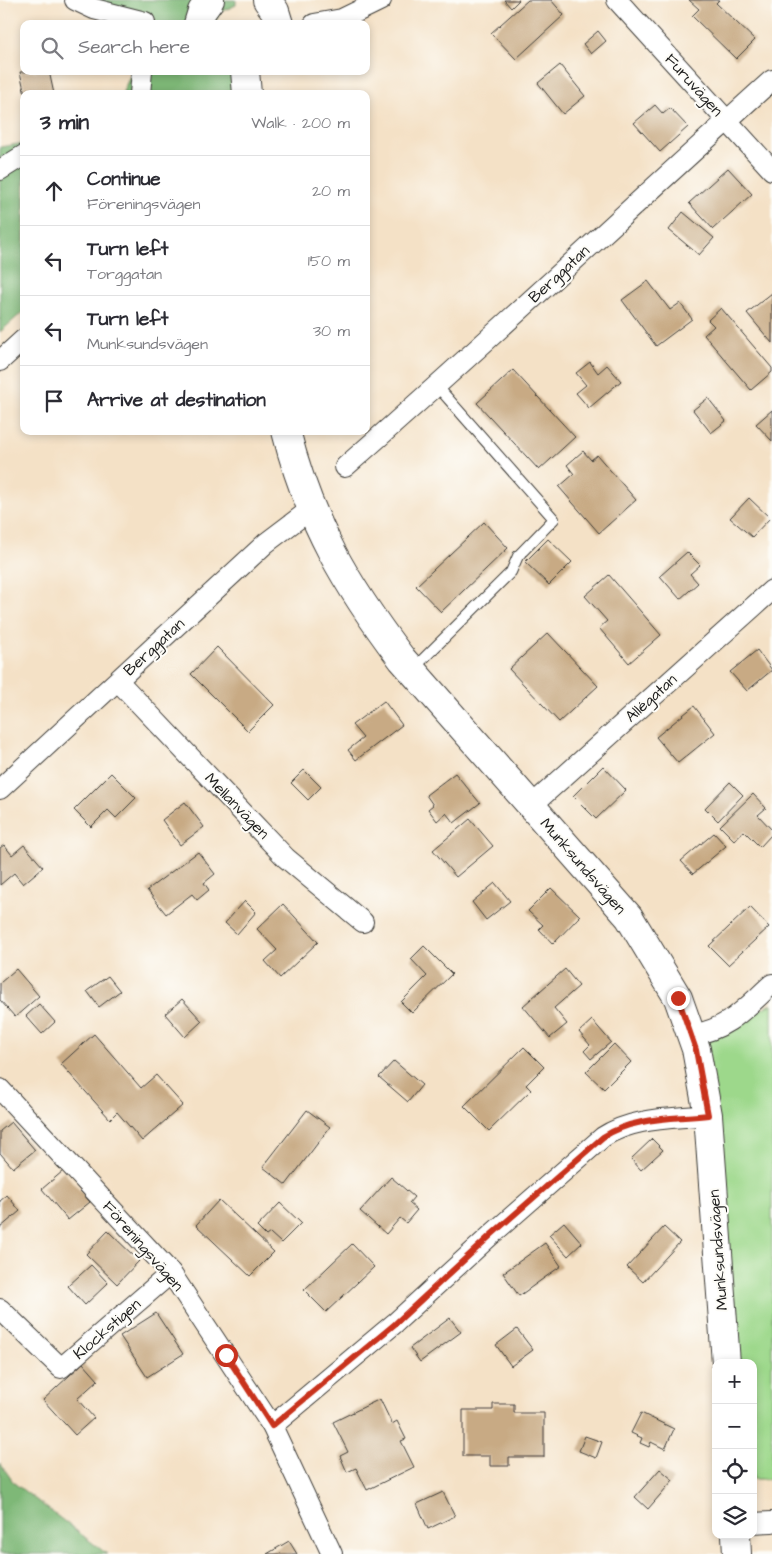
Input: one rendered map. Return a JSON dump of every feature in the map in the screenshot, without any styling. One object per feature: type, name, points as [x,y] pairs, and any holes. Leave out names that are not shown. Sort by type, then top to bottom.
[{"type":"street","points":[[75,0],[94,8],[136,20]]},
{"type":"street","points":[[199,20],[202,11],[210,0]]},
{"type":"street","points":[[267,0],[275,11],[278,20]]},
{"type":"street","points":[[333,20],[342,18],[381,0]]},
{"type":"street","name":"Furuvägen","points":[[617,0],[772,170]]},
{"type":"street","points":[[140,90],[142,75]]},
{"type":"street","points":[[245,75],[247,90]]},
{"type":"street","name":"Berggatan","points":[[345,467],[437,386],[772,80]]},
{"type":"street","points":[[0,170],[20,158]]},
{"type":"street","points":[[0,361],[20,343]]},
{"type":"street","name":"Munksundsvägen","points":[[287,435],[311,509],[331,553],[370,617],[412,670],[628,917],[678,998],[692,1035],[703,1080],[708,1115],[726,1359]]},
{"type":"street","name":"Berggatan","points":[[0,789],[266,543],[311,509]]},
{"type":"street","name":"Allégatan","points":[[531,806],[772,590]]},
{"type":"street","name":"Mellanvägen","points":[[118,681],[286,858],[363,922]]},
{"type":"street","points":[[692,1035],[711,1032],[728,1023],[770,991]]},
{"type":"street","name":"Föreningsvägen","points":[[0,1089],[171,1273],[272,1426],[332,1554]]},
{"type":"street","points":[[272,1426],[395,1324],[491,1235],[603,1137],[617,1128],[632,1123],[708,1115]]},
{"type":"street","name":"Klockstigen","points":[[0,1309],[61,1368],[171,1273]]},
{"type":"street","points":[[757,1523],[772,1522]]},
{"type":"street","points":[[736,1539],[737,1554]]},
{"type":"lane","points":[[412,670],[511,572],[518,556],[554,519],[437,386]]},
{"type":"green space","points":[[86,0],[236,0],[236,5],[221,12],[216,20],[130,20]]},
{"type":"green space","points":[[130,75],[244,75],[245,90],[124,90]]},
{"type":"green space","points":[[20,144],[20,314],[0,332],[0,147]]},
{"type":"green space","points":[[772,1004],[772,1479],[757,1479],[757,1359],[721,1359],[690,1044]]},
{"type":"green space","points":[[0,1463],[14,1483],[107,1554],[0,1554]]},
{"type":"building","points":[[504,0],[519,0],[511,8]]},
{"type":"building","points":[[528,0],[551,0],[564,15],[516,59],[491,33]]},
{"type":"building","points":[[689,0],[719,0],[716,3],[755,40],[736,59],[692,16],[699,9]]},
{"type":"building","points":[[598,31],[606,41],[591,54],[583,44]]},
{"type":"building","points":[[560,65],[585,96],[563,114],[538,83]]},
{"type":"building","points":[[21,75],[50,75],[53,90],[24,90]]},
{"type":"building","points":[[655,105],[663,114],[670,108],[688,127],[660,152],[634,123]]},
{"type":"building","points":[[728,168],[752,194],[713,229],[689,203]]},
{"type":"building","points":[[683,212],[714,238],[699,255],[669,230]]},
{"type":"building","points":[[648,281],[670,310],[680,303],[692,319],[656,346],[622,300]]},
{"type":"building","points":[[772,293],[772,343],[747,313]]},
{"type":"building","points":[[721,308],[772,368],[772,372],[751,390],[704,335],[714,326],[708,320]]},
{"type":"building","points":[[590,362],[598,373],[607,365],[621,381],[589,408],[576,393],[586,385],[576,373]]},
{"type":"building","points":[[513,370],[575,437],[539,470],[477,403]]},
{"type":"building","points":[[708,398],[726,421],[711,433],[693,410]]},
{"type":"building","points":[[772,410],[772,441],[756,424]]},
{"type":"building","points":[[583,451],[591,460],[597,455],[636,500],[599,533],[559,487],[574,474],[567,465]]},
{"type":"building","points":[[749,498],[770,518],[752,537],[730,518]]},
{"type":"building","points":[[484,522],[508,548],[441,612],[416,586]]},
{"type":"building","points":[[548,539],[572,562],[549,585],[525,562]]},
{"type":"building","points":[[687,552],[700,565],[690,574],[698,583],[680,599],[660,576]]},
{"type":"building","points":[[609,575],[661,635],[629,663],[599,628],[607,621],[585,596]]},
{"type":"building","points":[[548,633],[598,686],[559,722],[509,669]]},
{"type":"building","points":[[217,647],[274,705],[248,731],[191,674]]},
{"type":"building","points":[[757,650],[772,670],[747,691],[730,672]]},
{"type":"building","points":[[384,701],[402,725],[356,760],[348,750],[363,738],[352,725]]},
{"type":"building","points":[[694,706],[715,733],[678,763],[656,737]]},
{"type":"building","points":[[603,766],[626,790],[596,819],[573,796]]},
{"type":"building","points":[[304,770],[321,787],[308,800],[291,783]]},
{"type":"building","points":[[111,773],[136,798],[116,818],[108,810],[91,827],[74,810]]},
{"type":"building","points":[[455,773],[480,803],[454,823],[446,813],[437,821],[428,809],[433,805],[426,795]]},
{"type":"building","points":[[730,782],[743,795],[718,821],[705,808]]},
{"type":"building","points":[[753,794],[766,808],[758,815],[772,830],[772,834],[760,847],[744,831],[734,840],[720,826]]},
{"type":"building","points":[[185,802],[204,827],[180,845],[162,820]]},
{"type":"building","points":[[470,819],[493,846],[456,877],[433,850]]},
{"type":"building","points":[[714,833],[726,846],[693,874],[681,861]]},
{"type":"building","points":[[4,845],[12,855],[24,845],[43,867],[23,884],[14,873],[0,885],[0,848]]},
{"type":"building","points":[[198,852],[215,874],[204,883],[209,890],[197,900],[192,894],[166,914],[147,890]]},
{"type":"building","points":[[495,883],[510,901],[486,920],[472,902]]},
{"type":"building","points":[[551,888],[580,916],[553,944],[539,929],[543,925],[528,911]]},
{"type":"building","points":[[245,901],[256,912],[237,934],[225,923]]},
{"type":"building","points":[[283,904],[318,942],[280,978],[265,961],[277,950],[257,929]]},
{"type":"building","points":[[750,907],[769,927],[728,965],[709,946]]},
{"type":"building","points":[[424,946],[452,974],[412,1013],[401,1002],[427,976],[411,959]]},
{"type":"building","points":[[16,969],[39,996],[15,1017],[0,1000],[0,983]]},
{"type":"building","points":[[565,969],[579,986],[554,1008],[567,1024],[550,1038],[523,1006]]},
{"type":"building","points":[[108,976],[120,991],[99,1007],[87,991]]},
{"type":"building","points":[[182,999],[202,1021],[185,1037],[165,1014]]},
{"type":"building","points":[[39,1004],[55,1022],[42,1034],[26,1016]]},
{"type":"building","points":[[592,1020],[611,1042],[591,1059],[584,1051],[590,1045],[579,1032]]},
{"type":"building","points":[[94,1034],[141,1088],[156,1075],[183,1105],[142,1141],[117,1112],[110,1119],[61,1064]]},
{"type":"building","points":[[614,1044],[631,1062],[604,1089],[586,1072]]},
{"type":"building","points":[[524,1047],[544,1067],[526,1085],[531,1090],[489,1131],[464,1106]]},
{"type":"building","points":[[394,1061],[422,1085],[408,1102],[379,1077]]},
{"type":"building","points":[[307,1110],[330,1127],[286,1185],[263,1167]]},
{"type":"building","points":[[11,1122],[35,1150],[13,1168],[0,1153],[0,1131]]},
{"type":"building","points":[[652,1139],[663,1150],[641,1170],[631,1159]]},
{"type":"building","points":[[63,1171],[90,1202],[68,1220],[42,1189]]},
{"type":"building","points":[[391,1177],[414,1197],[409,1203],[417,1210],[406,1223],[400,1218],[386,1234],[360,1211]]},
{"type":"building","points":[[7,1195],[20,1211],[0,1228],[0,1201]]},
{"type":"building","points":[[219,1200],[274,1252],[250,1276],[196,1225]]},
{"type":"building","points":[[280,1203],[301,1223],[281,1243],[270,1233],[266,1236],[257,1227]]},
{"type":"building","points":[[564,1222],[582,1243],[568,1256],[549,1235]]},
{"type":"building","points":[[664,1227],[680,1242],[643,1282],[627,1267]]},
{"type":"building","points":[[108,1231],[139,1261],[117,1284],[86,1254]]},
{"type":"building","points":[[545,1243],[561,1266],[519,1296],[503,1273]]},
{"type":"building","points":[[352,1244],[374,1267],[326,1312],[304,1290]]},
{"type":"building","points":[[91,1265],[108,1283],[85,1305],[68,1286]]},
{"type":"building","points":[[156,1313],[183,1354],[147,1377],[120,1336]]},
{"type":"building","points":[[450,1318],[461,1332],[420,1362],[410,1348]]},
{"type":"building","points":[[517,1329],[533,1350],[511,1366],[496,1345]]},
{"type":"building","points":[[83,1363],[98,1380],[77,1399],[94,1418],[75,1435],[43,1400]]},
{"type":"building","points":[[380,1399],[392,1424],[397,1421],[406,1439],[401,1441],[414,1467],[367,1490],[356,1468],[347,1472],[340,1456],[348,1452],[333,1422]]},
{"type":"building","points":[[493,1404],[514,1404],[514,1413],[544,1413],[544,1457],[509,1457],[509,1466],[490,1466],[490,1456],[463,1456],[463,1410],[493,1410]]},
{"type":"building","points":[[641,1413],[674,1429],[665,1449],[651,1442],[649,1447],[640,1443],[642,1438],[631,1433]]},
{"type":"building","points":[[585,1436],[602,1442],[596,1458],[579,1451]]},
{"type":"building","points":[[660,1469],[673,1480],[648,1509],[635,1497]]},
{"type":"building","points":[[443,1492],[455,1516],[428,1529],[417,1504]]},
{"type":"building","points":[[289,1541],[297,1554],[267,1554]]},
{"type":"route","points":[[226,1355],[272,1426],[395,1324],[491,1235],[603,1137],[617,1128],[632,1123],[708,1115],[696,1050],[678,998]]}]
